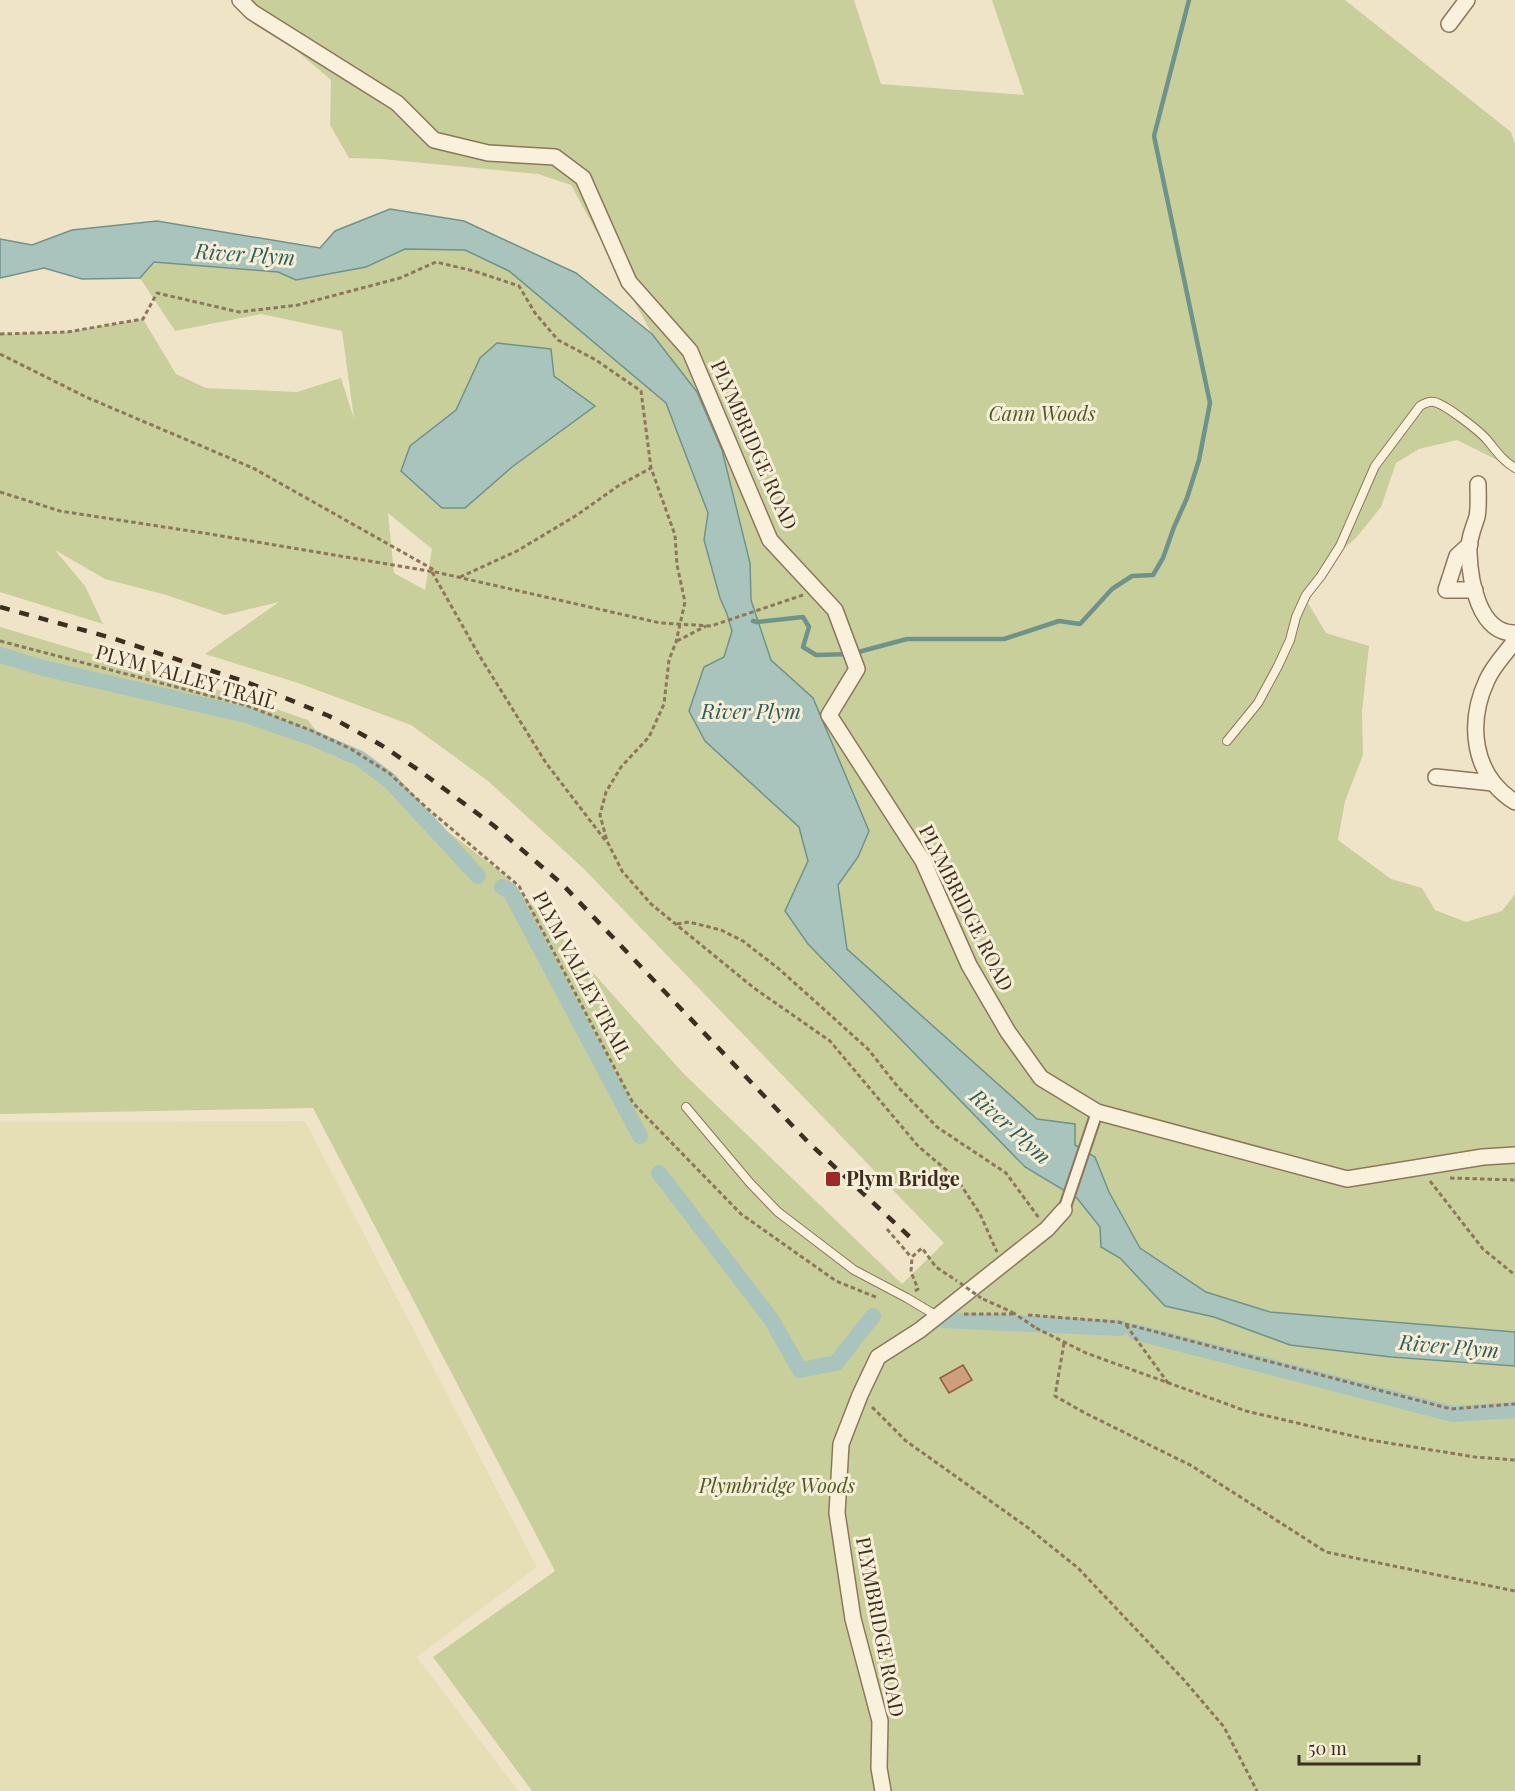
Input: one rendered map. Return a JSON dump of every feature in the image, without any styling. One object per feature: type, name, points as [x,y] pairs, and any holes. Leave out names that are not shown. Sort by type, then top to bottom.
[{"type":"street","name":"PLYMBRIDGE ROAD","points":[[240,0],[252,12],[397,103],[434,140],[488,153],[555,157],[583,178],[629,282],[690,351],[771,540],[835,610],[857,669],[829,715],[923,861],[969,965],[1008,1032],[1041,1078],[1068,1087],[1097,1112],[1347,1179],[1483,1157],[1515,1155]]},
{"type":"street","points":[[1449,24],[1466,0]]},
{"type":"street","points":[[1478,484],[1477,514],[1471,532],[1469,552],[1475,590],[1480,609],[1492,627],[1507,633],[1515,640],[1488,678],[1476,713],[1475,741],[1485,771],[1500,793],[1515,802]]},
{"type":"street","points":[[1470,544],[1457,556],[1446,590],[1475,590]]},
{"type":"street","points":[[1436,777],[1493,783]]},
{"type":"street","points":[[1064,1210],[1097,1112]]},
{"type":"street","name":"PLYMBRIDGE ROAD","points":[[883,1791],[879,1768],[880,1721],[853,1619],[837,1513],[841,1444],[878,1357],[920,1330],[1047,1229],[1064,1210]]},
{"type":"lane","points":[[1227,741],[1257,703],[1278,666],[1306,595],[1340,546],[1375,466],[1420,406],[1428,402],[1436,402],[1447,408],[1488,440],[1497,454],[1515,468]]},
{"type":"lane","points":[[686,1107],[777,1212],[854,1270],[937,1316]]},
{"type":"path","points":[[0,334],[66,332],[143,319],[157,293],[239,312],[298,305],[400,278],[436,262],[474,271],[519,286],[535,314],[558,340],[596,360],[640,391],[651,468],[675,535],[677,565],[685,602],[676,642],[669,660],[664,704],[649,736],[621,767],[606,792],[600,815],[607,841]]},
{"type":"path","points":[[0,354],[86,397],[253,468],[440,573]]},
{"type":"path","points":[[458,577],[517,550],[577,515],[618,486],[651,468]]},
{"type":"path","points":[[0,492],[60,511],[440,573],[660,623],[711,626],[816,591]]},
{"type":"path","points":[[432,572],[546,763],[607,841],[622,871],[651,904],[754,988],[830,1041],[918,1146],[957,1179],[980,1214],[1002,1265]]},
{"type":"path","points":[[676,642],[706,626]]},
{"type":"path","name":"PLYM VALLEY TRAIL","points":[[0,641],[245,705],[310,730],[351,749],[389,772],[428,809],[519,886],[633,1104],[733,1206],[836,1281],[897,1307],[907,1298]]},
{"type":"path","points":[[677,924],[689,922],[721,930],[744,941],[779,969],[868,1049],[898,1087],[937,1127],[1006,1173],[1047,1229]]},
{"type":"path","points":[[1420,1167],[1454,1180],[1515,1180]]},
{"type":"path","points":[[1420,1167],[1483,1249],[1515,1275]]},
{"type":"path","points":[[887,1229],[912,1257]]},
{"type":"path","points":[[907,1298],[918,1289],[911,1272],[912,1257],[922,1248],[936,1267],[981,1298],[1086,1353],[1169,1384],[1246,1411],[1370,1440],[1474,1457],[1515,1460]]},
{"type":"path","points":[[955,1314],[1013,1313]]},
{"type":"path","points":[[1028,1315],[1125,1323],[1451,1409],[1515,1404]]},
{"type":"path","points":[[1125,1323],[1169,1384]]},
{"type":"path","points":[[1064,1342],[1055,1396],[1192,1466],[1326,1552],[1515,1591]]},
{"type":"path","points":[[860,1395],[906,1441],[1027,1527],[1078,1568],[1184,1680],[1224,1727],[1257,1791]]},
{"type":"shaded area","points":[[305,1121],[537,1567],[417,1657],[518,1791],[0,1791],[0,1122]]},
{"type":"green space","name":"Cann Woods","points":[[237,0],[854,0],[881,84],[1024,95],[992,0],[1345,0],[1511,132],[1515,144],[1515,469],[1457,440],[1419,449],[1396,463],[1381,507],[1356,538],[1323,566],[1308,603],[1326,633],[1369,646],[1362,713],[1363,755],[1345,801],[1338,840],[1391,879],[1422,888],[1435,910],[1466,922],[1502,911],[1515,894],[1515,1332],[1270,1312],[1206,1292],[1140,1248],[1109,1192],[1095,1157],[1075,1146],[1075,1124],[1037,1119],[847,949],[838,885],[858,857],[869,831],[813,698],[771,660],[751,600],[750,563],[697,392],[652,334],[571,185],[538,174],[349,158],[330,125],[331,80]]},
{"type":"green space","name":"Plymbridge Woods","points":[[405,249],[465,250],[509,271],[666,403],[708,513],[704,540],[732,631],[705,741],[799,827],[808,861],[785,911],[808,944],[1024,1167],[1077,1197],[1100,1227],[1101,1247],[1120,1258],[1165,1306],[1214,1317],[1290,1345],[1391,1357],[1515,1366],[1515,1791],[532,1791],[433,1657],[555,1571],[313,1108],[0,1114],[0,627],[229,693],[308,720],[331,750],[391,788],[506,876],[684,1074],[902,1284],[944,1243],[584,869],[488,781],[411,725],[301,684],[205,654],[279,602],[225,615],[166,595],[105,579],[55,550],[85,586],[103,624],[0,592],[0,334],[67,332],[143,319],[176,374],[206,388],[297,392],[341,378],[354,419],[342,331],[261,314],[175,331],[140,278],[153,262],[278,272],[296,280],[366,267]],"holes":[[[388,513],[432,549],[425,590],[394,573]]]},
{"type":"water","name":"River Plym","points":[[390,209],[464,221],[576,273],[652,334],[697,392],[722,450],[750,563],[751,600],[771,660],[813,698],[869,831],[858,857],[838,885],[847,949],[1037,1119],[1075,1124],[1075,1145],[1095,1157],[1109,1192],[1140,1248],[1206,1292],[1270,1312],[1515,1332],[1515,1366],[1391,1357],[1290,1345],[1214,1317],[1165,1306],[1120,1258],[1101,1247],[1100,1227],[1077,1198],[1025,1167],[808,944],[785,911],[808,861],[799,827],[705,741],[689,711],[704,667],[724,657],[732,631],[704,540],[708,513],[666,403],[509,271],[465,250],[405,249],[366,267],[296,280],[278,272],[154,262],[140,278],[82,279],[44,268],[0,278],[0,239],[32,245],[72,230],[157,221],[320,248],[335,231]]},
{"type":"water","points":[[497,343],[551,349],[554,376],[595,406],[512,467],[465,508],[442,508],[401,471],[410,446],[456,410],[480,358]]},
{"type":"building","points":[[963,1365],[972,1380],[949,1393],[940,1378]]},
{"type":"waterway","points":[[753,621],[803,617],[809,627],[803,647],[816,655],[851,654],[907,639],[1004,639],[1059,621],[1080,624],[1112,589],[1132,576],[1153,575],[1163,558],[1187,498],[1199,460],[1210,403],[1154,136],[1189,0]]},
{"type":"waterway","points":[[0,655],[43,668],[246,715],[313,738],[359,758],[389,780],[478,876]]},
{"type":"waterway","points":[[502,887],[510,891],[640,1136]]},
{"type":"waterway","points":[[659,1173],[771,1319],[800,1370],[836,1363],[873,1316]]},
{"type":"waterway","points":[[943,1320],[1120,1328]]},
{"type":"waterway","points":[[1135,1332],[1453,1414],[1515,1410]]},
{"type":"railway","points":[[0,607],[112,638],[249,683],[329,716],[381,745],[420,771],[493,825],[562,884],[809,1143],[912,1239]]},
{"type":"place","name":"Plym Bridge","points":[[833,1179]]}]
